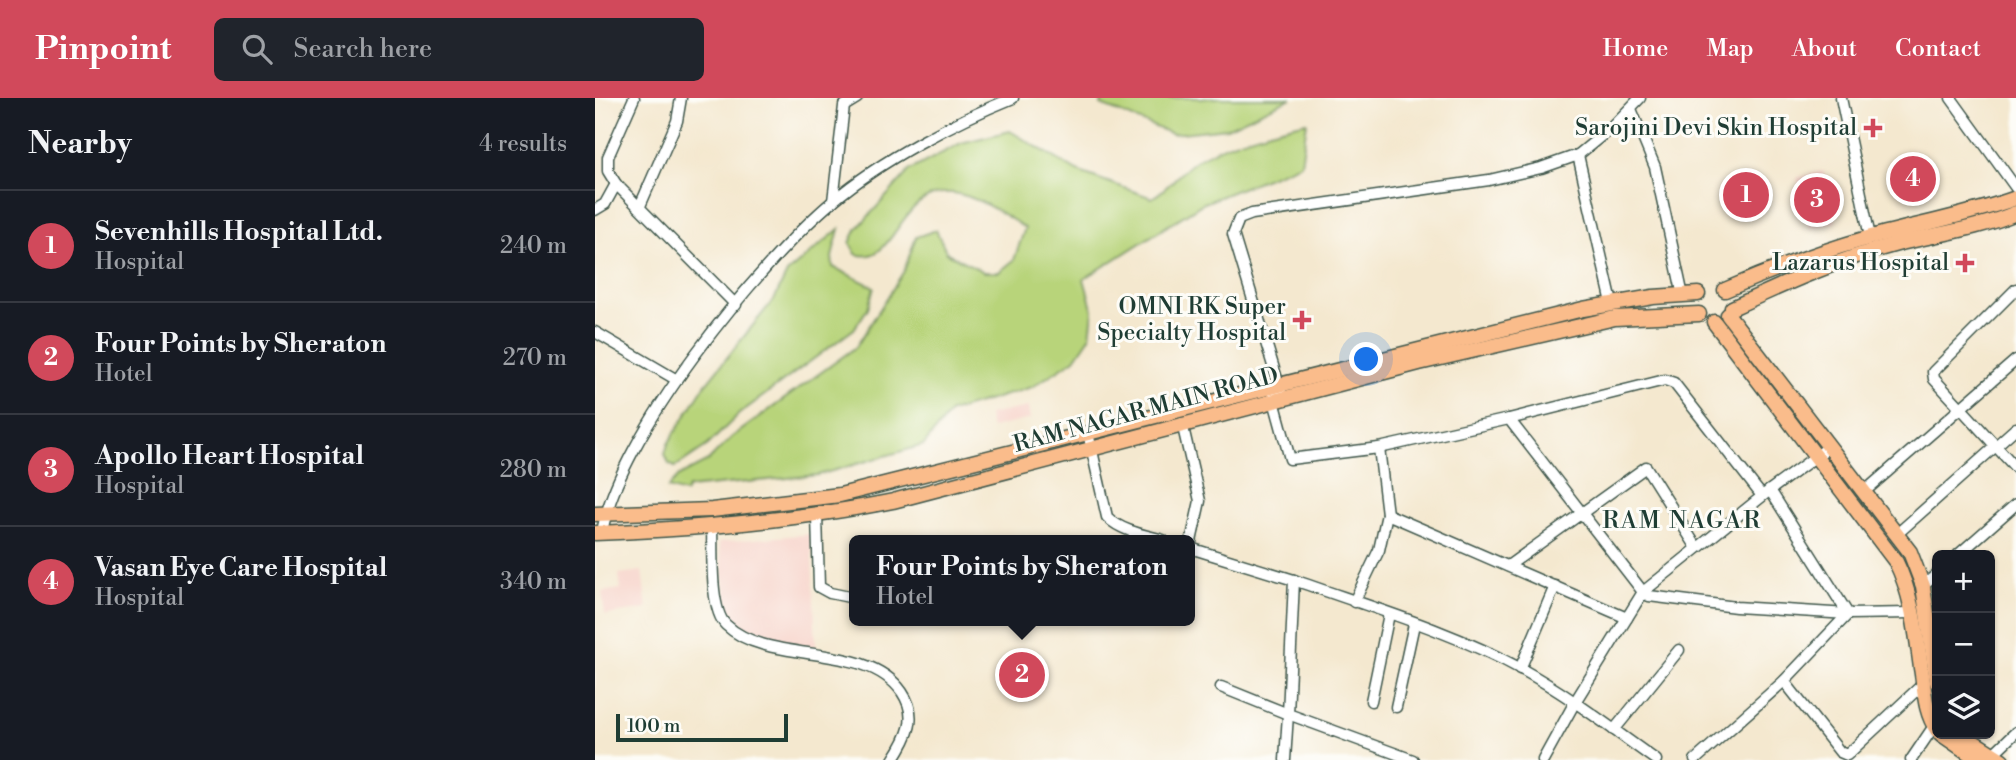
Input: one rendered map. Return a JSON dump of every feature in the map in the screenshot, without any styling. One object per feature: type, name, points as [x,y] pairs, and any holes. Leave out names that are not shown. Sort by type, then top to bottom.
[{"type":"main road","points":[[1725,290],[1760,274],[1870,237],[1986,209],[2016,198]]},
{"type":"main road","points":[[1714,322],[1772,287],[1832,264],[1897,244],[1975,227],[2016,213]]},
{"type":"main road","points":[[600,514],[712,510],[839,495],[1090,440],[1276,392],[1417,348],[1612,303],[1698,294],[1711,286],[1725,290],[1730,295],[1730,312],[1896,562],[1930,683]]},
{"type":"main road","points":[[1698,294],[1696,307],[1699,314],[1714,322],[1823,450],[1864,492],[1913,559],[1923,586],[1930,683],[1926,706],[1932,719]]},
{"type":"main road","name":"RAM NAGAR MAIN ROAD","points":[[598,533],[817,514],[893,501],[1090,440],[1182,423],[1276,392],[1615,318],[1699,314]]},
{"type":"main road","points":[[1950,739],[1979,760]]},
{"type":"main road","points":[[1969,739],[1998,757]]},
{"type":"street","points":[[634,98],[608,157],[608,172],[616,184],[736,305]]},
{"type":"street","points":[[640,206],[677,121],[681,98]]},
{"type":"street","points":[[833,201],[843,102],[857,98]]},
{"type":"street","points":[[598,533],[600,514],[637,445],[677,380],[736,305],[806,226],[833,201],[927,140],[1013,98]]},
{"type":"street","points":[[1640,98],[1578,155],[1541,168],[1489,180],[1252,214],[1239,219],[1233,233],[1237,255],[1276,392],[1290,459],[1379,448],[1665,380],[1674,383],[1766,493],[1848,614]]},
{"type":"street","points":[[1841,98],[1870,237]]},
{"type":"street","points":[[1951,98],[2016,188]]},
{"type":"street","points":[[1631,109],[1655,167],[1683,296]]},
{"type":"street","points":[[1578,155],[1612,303]]},
{"type":"street","points":[[595,210],[605,204],[616,184]]},
{"type":"street","points":[[2016,290],[1979,322],[1933,372],[1934,379],[2016,468]]},
{"type":"street","points":[[595,332],[677,380]]},
{"type":"street","points":[[1864,492],[2016,360]]},
{"type":"street","points":[[1509,419],[1643,592],[1657,598],[1736,607],[1848,614],[1912,613]]},
{"type":"street","points":[[1182,423],[1200,501],[1193,535]]},
{"type":"street","points":[[1897,534],[2016,428]]},
{"type":"street","points":[[1090,440],[1107,517],[1114,524],[1148,535]]},
{"type":"street","points":[[1355,602],[1379,550],[1387,514],[1379,448]]},
{"type":"street","points":[[1543,760],[1575,702],[1643,592],[1823,450]]},
{"type":"street","points":[[1509,566],[1646,467],[1697,548]]},
{"type":"street","points":[[1964,550],[2016,504]]},
{"type":"street","points":[[817,514],[819,587],[830,593],[849,597]]},
{"type":"street","points":[[1387,514],[1627,618]]},
{"type":"street","points":[[712,525],[714,588],[718,611],[725,624],[767,644],[866,665],[893,680],[908,701],[912,716],[910,729],[893,760]]},
{"type":"street","points":[[1195,549],[1389,614],[1520,669],[1575,702],[1656,760]]},
{"type":"street","points":[[1923,586],[1932,578]]},
{"type":"street","points":[[1285,760],[1294,580]]},
{"type":"street","points":[[1520,669],[1555,586]]},
{"type":"street","points":[[1371,701],[1389,614]]},
{"type":"street","points":[[1695,760],[1784,681],[1848,614]]},
{"type":"street","points":[[1397,707],[1414,624]]},
{"type":"street","points":[[1614,730],[1679,650]]},
{"type":"street","points":[[1784,681],[1840,752],[1847,755],[1930,683]]},
{"type":"street","points":[[1221,687],[1413,760]]},
{"type":"street","points":[[1998,757],[2016,732]]},
{"type":"street","points":[[1911,760],[1932,736]]},
{"type":"shaded area","points":[[1823,171],[1836,222],[1810,228],[1797,178]]},
{"type":"shaded area","points":[[1028,407],[1030,419],[991,428],[988,415]]},
{"type":"shaded area","points":[[811,534],[816,649],[752,634],[729,620],[719,542]]},
{"type":"shaded area","points":[[642,571],[647,609],[605,615],[602,592],[621,589],[619,574]]},
{"type":"green space","points":[[1103,98],[1291,98],[1227,128],[1172,134],[1101,105]]},
{"type":"green space","points":[[1307,122],[1301,164],[1202,204],[1084,279],[1093,311],[1090,337],[1075,359],[1032,387],[950,412],[924,445],[818,475],[688,488],[685,493],[668,488],[679,476],[708,461],[732,437],[856,347],[904,271],[916,237],[936,230],[947,253],[984,272],[999,272],[1014,260],[1025,228],[981,202],[953,193],[935,194],[920,202],[880,250],[869,255],[856,254],[850,243],[856,230],[910,170],[961,143],[1010,131],[1077,171],[1152,198],[1192,163],[1210,152],[1251,136]]},
{"type":"green space","points":[[839,229],[832,257],[833,267],[874,287],[868,308],[854,329],[739,414],[708,445],[675,467],[669,464],[665,454],[668,444],[705,385],[775,298],[787,273]]},
{"type":"place","name":"Sarojini Devi Skin Hospital","points":[[1873,128]]},
{"type":"place","name":"Vasan Eye Care Hospital","points":[[1913,179]]},
{"type":"place","name":"Sevenhills Hospital Ltd.","points":[[1746,195]]},
{"type":"place","name":"Apollo Heart Hospital","points":[[1817,200]]},
{"type":"place","name":"Lazarus Hospital","points":[[1965,263]]},
{"type":"place","name":"OMNI RK Super Specialty Hospital","points":[[1302,320]]},
{"type":"place","name":"Four Points by Sheraton","points":[[1022,675]]},
{"type":"district","name":"RAM NAGAR","points":[[1682,521]]}]
